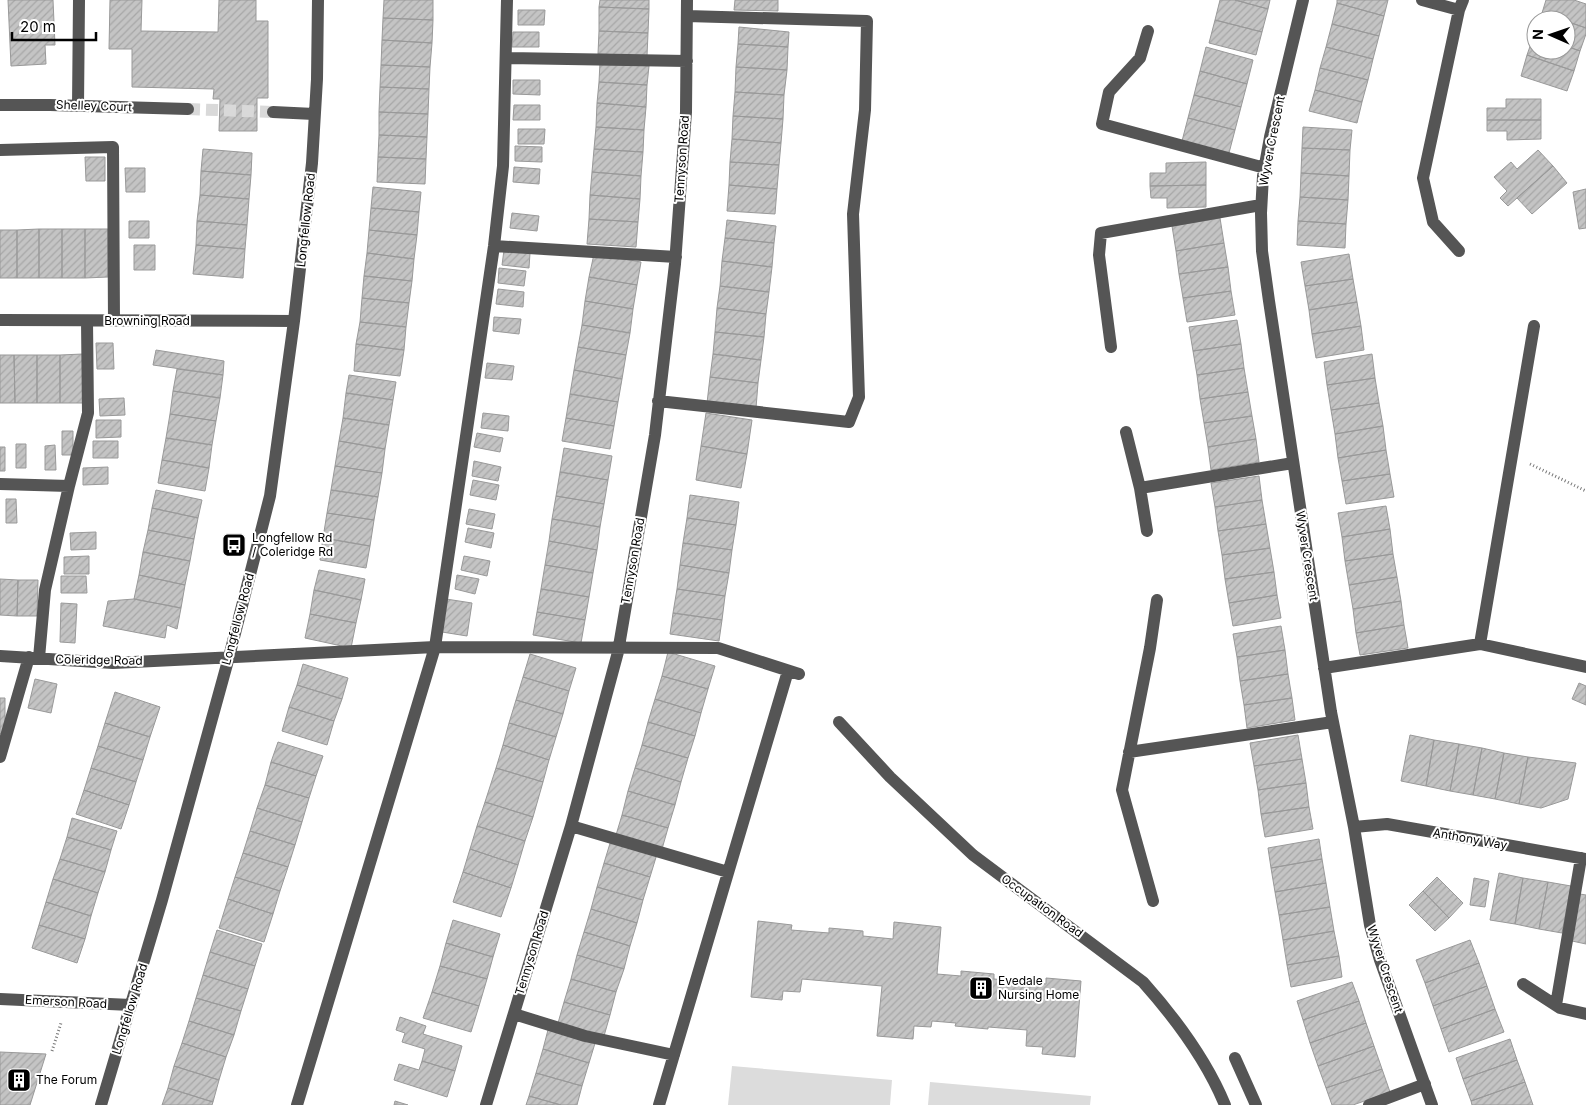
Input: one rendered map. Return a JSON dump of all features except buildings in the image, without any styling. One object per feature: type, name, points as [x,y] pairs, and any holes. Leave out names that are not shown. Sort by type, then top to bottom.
[{"type":"street","points":[[78,106],[79,0]]},
{"type":"street","name":"Longfellow Road","points":[[101,1105],[162,900],[229,657],[270,496],[294,321],[312,163],[318,0]]},
{"type":"street","points":[[296,1105],[436,647],[494,246],[503,166],[507,0]]},
{"type":"street","name":"Tennyson Road","points":[[486,1105],[571,826],[618,648],[654,435],[676,257],[686,112],[687,0]]},
{"type":"street","name":"Wyver Crescent","points":[[1303,0],[1270,137],[1261,205],[1262,251],[1324,668],[1354,827],[1370,925],[1432,1105]]},
{"type":"street","points":[[1422,0],[1461,5],[1423,178],[1433,222],[1459,251]]},
{"type":"street","points":[[658,401],[850,422],[859,397],[852,214],[866,110],[867,21],[687,16]]},
{"type":"street","points":[[1148,31],[1140,58],[1109,92],[1102,124],[1265,168]]},
{"type":"street","points":[[506,58],[687,61]]},
{"type":"street","name":"Shelley Court","points":[[0,105],[188,109]]},
{"type":"street","points":[[273,112],[314,114]]},
{"type":"street","points":[[0,150],[113,147],[114,321]]},
{"type":"street","points":[[1111,347],[1098,254],[1101,233],[1261,205]]},
{"type":"street","points":[[494,246],[676,257]]},
{"type":"street","name":"Browning Road","points":[[0,320],[294,321]]},
{"type":"street","points":[[0,757],[34,658],[45,590],[88,413],[87,320]]},
{"type":"street","points":[[1480,644],[1534,326]]},
{"type":"street","points":[[1126,432],[1140,488],[1147,531]]},
{"type":"street","points":[[1140,488],[1293,463]]},
{"type":"street","points":[[0,484],[69,486]]},
{"type":"street","points":[[1153,901],[1122,790],[1150,648],[1157,600]]},
{"type":"street","points":[[1324,668],[1480,644],[1586,667]]},
{"type":"street","name":"Coleridge Road","points":[[0,656],[113,663],[436,647],[718,648],[794,673],[728,872]]},
{"type":"street","name":"Occupation Road","points":[[839,722],[890,777],[973,855],[1143,982],[1166,1007],[1183,1031],[1204,1063],[1224,1105]]},
{"type":"street","points":[[1129,752],[1333,722]]},
{"type":"street","name":"Anthony Way","points":[[1354,827],[1387,824],[1584,859]]},
{"type":"street","points":[[571,826],[728,872],[659,1105]]},
{"type":"street","points":[[1556,1005],[1584,859]]},
{"type":"street","points":[[1523,984],[1560,1008],[1586,1014]]},
{"type":"street","name":"Emerson Road","points":[[0,999],[131,1005]]},
{"type":"street","points":[[514,1014],[585,1036],[674,1056]]},
{"type":"street","points":[[1235,1058],[1256,1105]]},
{"type":"street","points":[[1370,1105],[1425,1084]]},
{"type":"path","points":[[1512,456],[1586,491]]},
{"type":"path","points":[[52,1051],[58,1034]]},
{"type":"shaded area","points":[[732,1066],[892,1080],[890,1105],[728,1105]]},
{"type":"shaded area","points":[[930,1082],[1091,1096],[1090,1105],[928,1105]]},
{"type":"tunnel","points":[[188,109],[273,112]]},
{"type":"place","name":"Longfellow Rd / Coleridge Rd","points":[[234,545]]},
{"type":"place","name":"Evedale Nursing Home","points":[[981,988]]},
{"type":"place","name":"The Forum","points":[[19,1080]]}]
